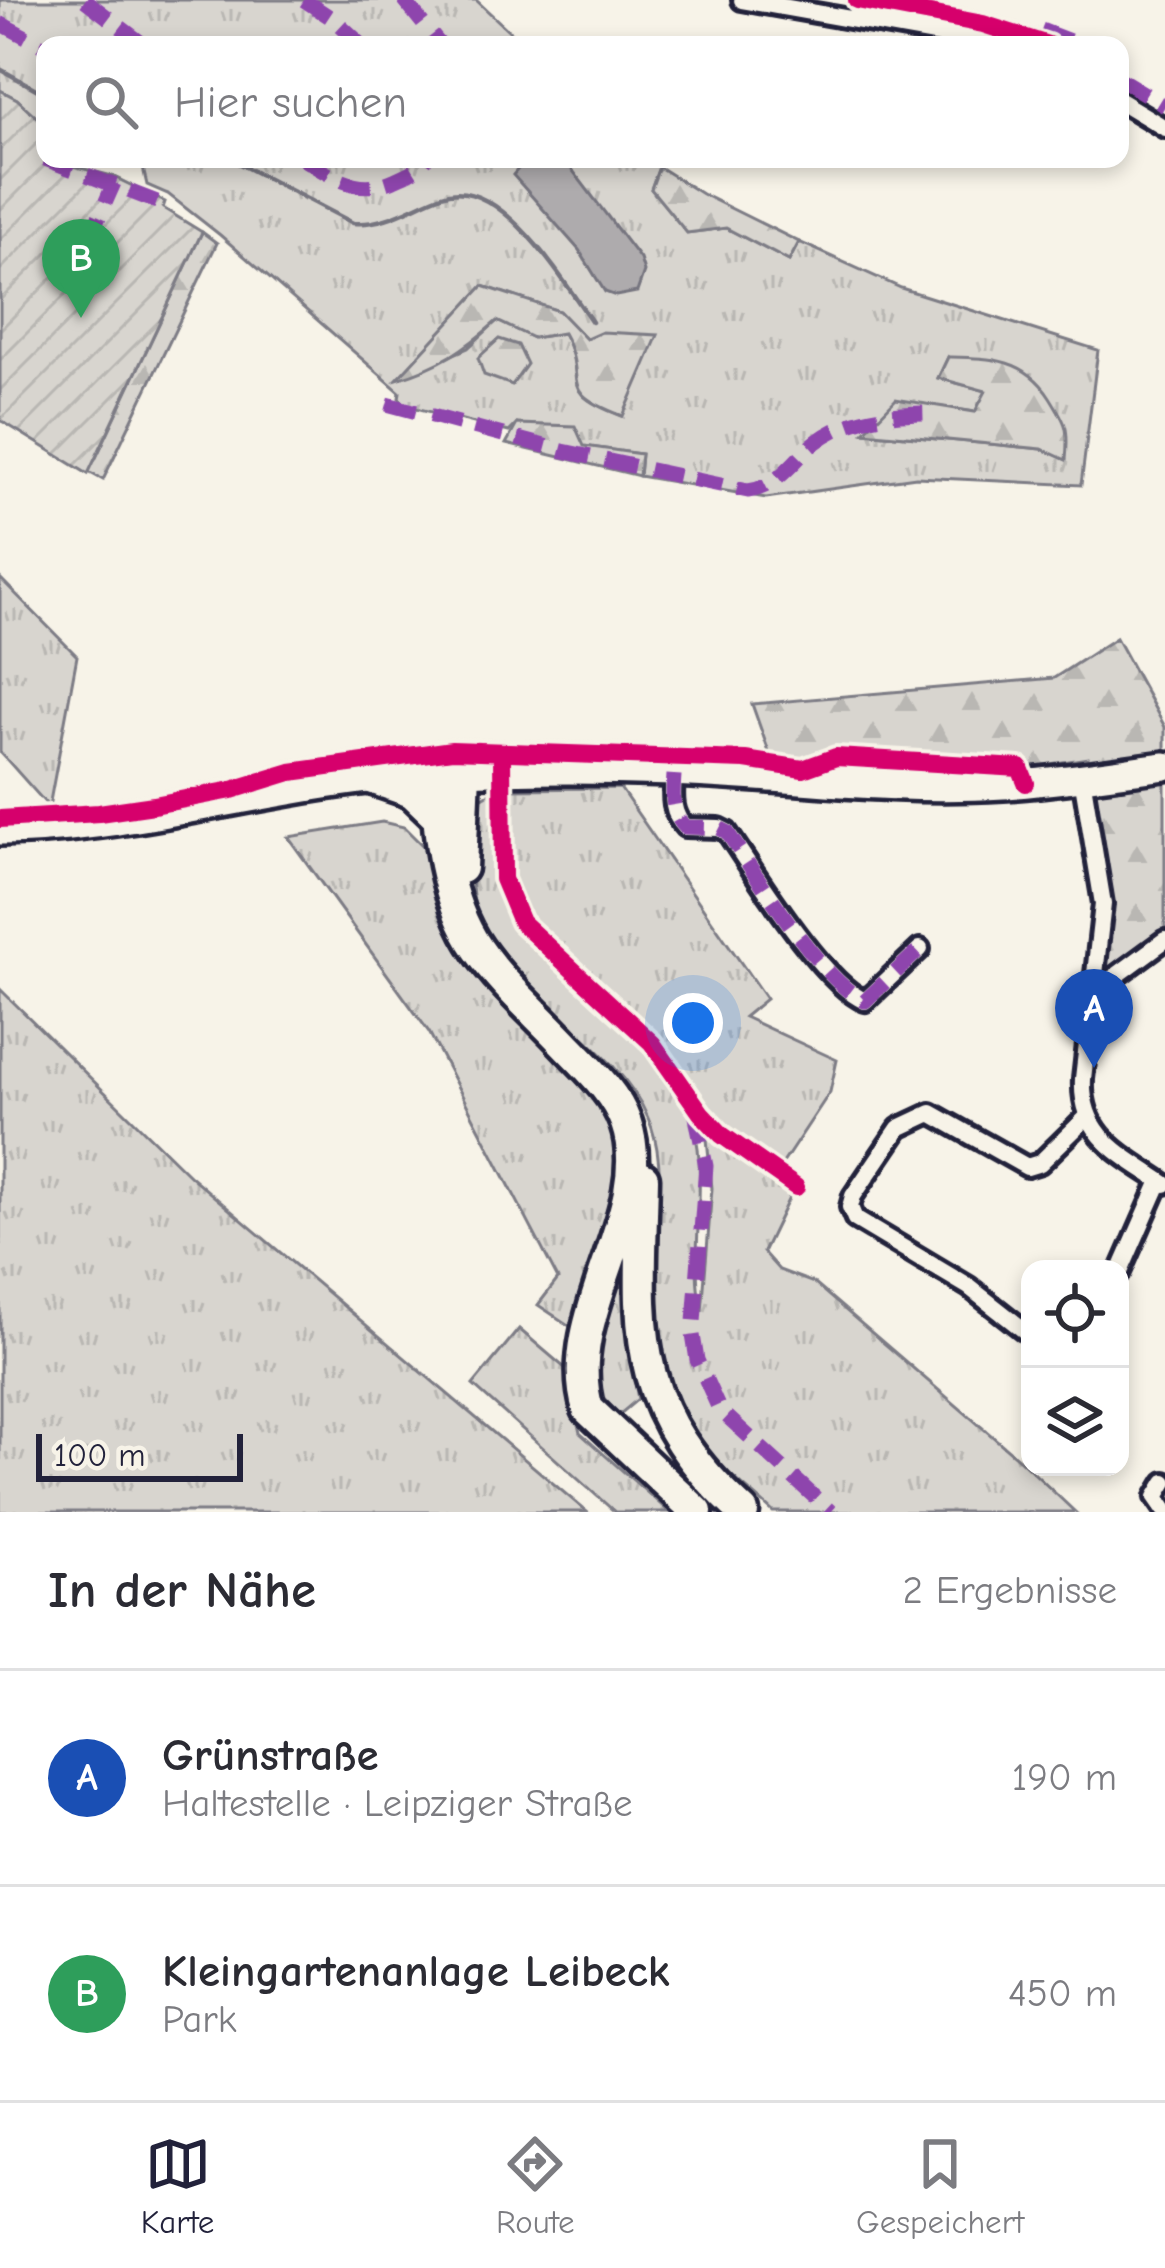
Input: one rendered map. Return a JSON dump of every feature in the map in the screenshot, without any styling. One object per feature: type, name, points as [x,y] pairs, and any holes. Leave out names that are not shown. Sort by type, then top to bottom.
[{"type":"highway","points":[[452,772],[438,817],[454,896],[477,948],[594,1073],[616,1102],[630,1137],[632,1175],[583,1352],[588,1409],[697,1512]]},
{"type":"highway","points":[[452,772],[461,871],[472,923],[493,956],[606,1076],[629,1110],[644,1166],[641,1324],[650,1378],[676,1434],[736,1506]]},
{"type":"highway","points":[[371,778],[419,797],[438,817]]},
{"type":"main road","points":[[11,831],[152,816],[292,780],[452,772],[1002,785],[1165,766]]},
{"type":"street","points":[[742,0],[946,36]]},
{"type":"street","points":[[1129,106],[1165,128]]},
{"type":"street","points":[[674,775],[679,820],[685,827],[727,832],[795,929],[849,994],[865,1001],[920,950]]},
{"type":"street","points":[[1082,776],[1103,904],[1082,1079],[1087,1118],[1101,1139],[1162,1182],[1126,1260]]},
{"type":"street","points":[[1094,983],[1112,979],[1165,940]]},
{"type":"street","points":[[1021,1329],[969,1288],[855,1219],[850,1208],[853,1196],[899,1128],[931,1113],[1028,1168],[1040,1163],[1087,1118]]},
{"type":"street","points":[[1165,1482],[1156,1497],[1165,1510]]},
{"type":"green space","points":[[0,0],[476,0],[514,36],[36,36],[36,118],[0,90]]},
{"type":"green space","points":[[0,90],[36,117],[36,168],[80,168],[112,176],[165,202],[163,208],[202,232],[88,474],[0,420]]},
{"type":"green space","points":[[143,168],[659,168],[651,189],[687,233],[726,228],[789,261],[799,242],[901,288],[1098,350],[1081,485],[916,477],[766,498],[639,476],[641,454],[583,446],[517,424],[509,432],[408,406],[399,398],[400,392],[220,235],[168,194],[147,185]],"holes":[[[483,286],[559,311],[586,339],[622,416],[580,391],[563,333],[533,338],[497,321],[468,348],[399,378]],[[948,357],[1066,459],[1042,449],[865,432],[896,400],[975,412],[987,391],[938,378]]]},
{"type":"green space","points":[[661,168],[799,242],[789,261],[726,228],[687,233],[651,189]]},
{"type":"green space","points":[[202,232],[217,243],[103,480],[63,458],[69,452],[95,460]]},
{"type":"green space","points":[[483,286],[559,311],[586,339],[602,332],[658,335],[623,416],[580,391],[563,333],[533,338],[497,321],[451,356],[397,379]]},
{"type":"green space","points":[[499,339],[518,345],[527,364],[512,385],[484,375],[478,358]]},
{"type":"green space","points":[[948,357],[993,360],[1030,374],[1063,420],[1066,460],[1042,449],[864,432],[896,399],[975,412],[986,391],[938,378]]},
{"type":"green space","points":[[517,424],[575,426],[584,446],[641,454],[639,476],[506,444]]},
{"type":"green space","points":[[0,578],[77,656],[49,807],[0,752]]},
{"type":"green space","points":[[1116,638],[1165,727],[1165,933],[1105,972],[1113,905],[1088,758],[963,778],[835,773],[805,760],[770,755],[752,704],[1054,678]]},
{"type":"green space","points":[[620,788],[766,999],[744,1017],[837,1060],[830,1092],[781,1166],[789,1198],[763,1252],[779,1270],[814,1283],[1019,1459],[1021,1476],[1037,1476],[1075,1512],[773,1512],[700,1444],[684,1420],[665,1367],[659,1170],[648,1118],[609,1061],[527,985],[485,931],[474,901],[471,867],[475,810],[481,798],[496,789],[500,880],[521,930],[629,1027],[675,1084],[690,1115],[698,1148],[697,1274],[702,1312],[712,1188],[704,1109],[657,1042],[527,919],[511,872],[507,789]]},
{"type":"green space","points":[[382,822],[404,827],[437,860],[453,920],[608,1102],[622,1162],[579,1332],[538,1305],[558,1279],[429,1032],[288,837]]},
{"type":"green space","points":[[0,989],[190,1176],[587,1512],[0,1512]]},
{"type":"green space","points":[[629,1215],[629,1330],[638,1399],[619,1415],[592,1385],[592,1355]]},
{"type":"green space","points":[[519,1329],[565,1368],[580,1433],[669,1512],[615,1512],[473,1385]]},
{"type":"shaded area","points":[[571,168],[640,259],[644,272],[637,292],[616,296],[605,292],[579,250],[513,175],[518,169]]},
{"type":"waterway","points":[[0,69],[36,89]]},
{"type":"waterway","points":[[247,168],[353,223],[388,218],[442,195],[464,193],[486,200],[528,236],[592,322]]},
{"type":"marked path","points":[[85,0],[132,36]]},
{"type":"marked path","points":[[304,0],[352,36]]},
{"type":"marked path","points":[[404,0],[433,36]]},
{"type":"marked path","points":[[0,23],[36,42]]},
{"type":"marked path","points":[[1041,30],[1057,36]]},
{"type":"marked path","points":[[1129,84],[1165,106]]},
{"type":"marked path","points":[[69,168],[160,203]]},
{"type":"marked path","points":[[319,168],[369,186],[416,168]]},
{"type":"marked path","points":[[81,239],[94,228],[114,183]]},
{"type":"marked path","points":[[387,404],[563,451],[748,491],[777,478],[816,442],[841,427],[882,416],[925,413]]},
{"type":"marked path","points":[[674,775],[673,802],[680,821],[685,827],[727,832],[810,951],[848,991],[865,1001],[920,949]]},
{"type":"marked path","points":[[695,1112],[706,1166],[693,1335],[697,1360],[719,1409],[831,1512]]},
{"type":"cycle path","points":[[857,0],[983,24],[1020,36]]},
{"type":"cycle path","points":[[0,819],[154,805],[232,790],[291,772],[452,750],[745,760],[803,769],[836,757],[1020,768],[1026,783]]},
{"type":"cycle path","points":[[502,754],[503,879],[521,922],[652,1043],[722,1135],[796,1187]]},
{"type":"place","name":"Kleingartenanlage Leibeck","points":[[81,318]]},
{"type":"place","name":"Grünstraße","points":[[1094,1068]]}]
